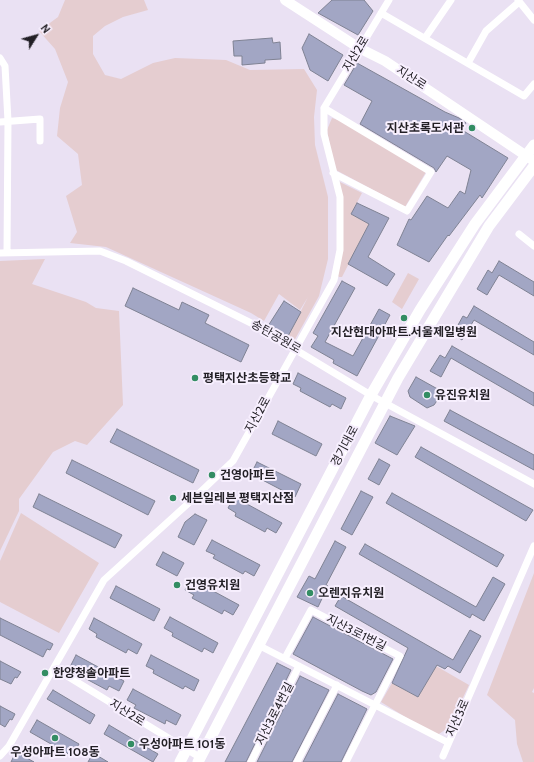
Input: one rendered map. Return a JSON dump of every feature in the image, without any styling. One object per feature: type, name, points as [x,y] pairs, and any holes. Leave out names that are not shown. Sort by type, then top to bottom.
[{"type":"main road","name":"지산로","points":[[285,0],[359,48],[385,61],[530,158]]},
{"type":"main road","name":"경기대로","points":[[180,762],[371,395],[450,261],[490,202],[530,158],[534,145]]},
{"type":"main road","name":"경기대로","points":[[199,760],[260,646],[384,402],[489,226],[534,166]]},
{"type":"street","name":"지산2로","points":[[0,756],[9,746],[104,580],[233,461],[334,280],[340,250],[340,205],[324,134],[324,108],[389,0]]},
{"type":"street","points":[[424,38],[451,0]]},
{"type":"street","points":[[468,63],[486,31],[519,1],[534,20]]},
{"type":"street","points":[[380,13],[524,96],[534,84]]},
{"type":"street","points":[[0,58],[5,66],[8,121],[4,252]]},
{"type":"street","points":[[324,108],[431,172],[407,211],[333,172]]},
{"type":"street","points":[[0,122],[40,119],[40,141]]},
{"type":"street","points":[[519,234],[534,246]]},
{"type":"street","name":"송탄공원로","points":[[4,252],[100,251],[126,260],[203,298],[295,348],[371,395],[534,484]]},
{"type":"street","name":"지산3로","points":[[260,646],[447,742],[534,546]]},
{"type":"street","name":"지산3로1번길","points":[[285,658],[311,610],[400,656],[376,706]]},
{"type":"street","name":"지산3로4번길","points":[[251,762],[299,666]]},
{"type":"street","name":"지산2로","points":[[54,668],[186,749],[199,760]]},
{"type":"street","points":[[297,762],[337,685]]},
{"type":"street","points":[[346,762],[376,706]]},
{"type":"street","points":[[443,756],[447,742]]},
{"type":"shaded area","points":[[65,0],[144,0],[148,10],[123,17],[105,26],[93,36],[93,54],[105,75],[121,79],[153,63],[175,58],[226,60],[250,70],[304,69],[317,90],[314,117],[315,145],[328,197],[328,259],[319,296],[294,341],[287,338],[308,297],[300,310],[279,294],[264,321],[251,313],[106,247],[70,243],[77,232],[66,196],[82,185],[78,154],[57,136],[60,108],[68,82],[55,49],[39,31],[58,17]]},
{"type":"shaded area","points":[[332,118],[341,121],[426,172],[405,207],[334,169],[327,130]]},
{"type":"shaded area","points":[[336,180],[362,193],[351,214],[369,224],[342,277],[337,275],[342,242]]},
{"type":"shaded area","points":[[45,259],[32,284],[86,302],[96,308],[119,311],[123,405],[87,445],[75,441],[53,452],[19,499],[19,511],[0,551],[0,261]]},
{"type":"shaded area","points":[[408,273],[419,279],[402,309],[392,302]]},
{"type":"shaded area","points":[[21,513],[99,563],[59,633],[0,602],[0,561]]},
{"type":"shaded area","points":[[534,573],[534,688],[532,692],[534,693],[534,762],[523,762],[517,744],[515,720],[487,695]]},
{"type":"shaded area","points":[[436,666],[469,685],[449,727],[436,736],[381,702],[392,683],[418,697]]},
{"type":"building","points":[[332,0],[364,0],[373,11],[358,35],[318,13]]},
{"type":"building","points":[[309,34],[343,55],[328,81],[310,70],[302,48]]},
{"type":"building","points":[[272,38],[273,43],[280,42],[281,59],[265,60],[265,63],[242,65],[242,56],[234,56],[233,41]]},
{"type":"building","points":[[357,63],[445,112],[459,118],[466,123],[462,130],[508,158],[482,198],[480,195],[449,236],[448,235],[429,262],[397,245],[409,219],[411,220],[427,196],[448,208],[460,191],[465,194],[471,170],[447,156],[436,172],[434,168],[360,124],[372,101],[344,85]]},
{"type":"building","points":[[357,203],[389,218],[368,257],[395,274],[387,286],[348,264],[369,224],[351,214]]},
{"type":"building","points":[[499,261],[534,282],[534,296],[499,275],[487,295],[477,289],[488,270],[492,273]]},
{"type":"building","points":[[342,281],[355,288],[325,342],[353,356],[379,309],[390,315],[357,376],[333,363],[334,360],[311,347],[318,336],[313,333]]},
{"type":"building","points":[[133,288],[179,310],[182,302],[209,315],[205,323],[249,345],[241,362],[125,306]]},
{"type":"building","points":[[284,301],[301,312],[287,338],[268,326]]},
{"type":"building","points":[[474,306],[534,342],[534,355],[474,320],[462,340],[453,334],[463,316],[467,318]]},
{"type":"building","points":[[452,346],[534,393],[534,406],[451,358],[441,377],[430,371],[440,355],[445,358]]},
{"type":"building","points":[[298,373],[346,398],[341,409],[332,404],[330,407],[300,391],[301,388],[293,384]]},
{"type":"building","points":[[416,377],[443,392],[434,405],[427,408],[410,397],[408,391]]},
{"type":"building","points":[[450,410],[534,455],[534,470],[444,421]]},
{"type":"building","points":[[390,416],[415,426],[397,455],[375,443]]},
{"type":"building","points":[[278,421],[322,444],[316,456],[272,434]]},
{"type":"building","points":[[117,429],[199,470],[193,483],[110,442]]},
{"type":"building","points":[[421,447],[533,510],[526,521],[415,457]]},
{"type":"building","points":[[379,459],[390,465],[379,485],[368,479]]},
{"type":"building","points":[[72,460],[155,501],[148,515],[66,473]]},
{"type":"building","points":[[257,462],[301,484],[295,497],[251,474]]},
{"type":"building","points":[[361,491],[373,497],[352,535],[341,529]]},
{"type":"building","points":[[392,493],[504,555],[497,567],[386,503]]},
{"type":"building","points":[[39,494],[122,535],[115,548],[33,507]]},
{"type":"building","points":[[234,497],[282,523],[276,533],[267,528],[265,532],[235,516],[236,513],[228,508]]},
{"type":"building","points":[[195,514],[207,520],[194,545],[178,537],[185,522]]},
{"type":"building","points":[[212,540],[260,565],[254,576],[245,571],[243,574],[213,558],[215,555],[206,551]]},
{"type":"building","points":[[335,541],[346,547],[326,585],[328,586],[318,607],[297,597],[309,576],[315,579]]},
{"type":"building","points":[[365,544],[476,607],[493,577],[505,584],[484,621],[472,614],[470,618],[359,554]]},
{"type":"building","points":[[163,552],[184,563],[177,576],[156,565]]},
{"type":"building","points":[[191,579],[239,605],[233,615],[224,610],[222,614],[192,598],[194,595],[185,590]]},
{"type":"building","points":[[116,586],[160,609],[154,621],[110,598]]},
{"type":"building","points":[[341,596],[453,660],[470,630],[481,636],[460,673],[448,666],[445,669],[437,665],[418,697],[392,683],[408,648],[335,606]]},
{"type":"building","points":[[170,617],[218,643],[213,653],[204,648],[202,652],[172,636],[173,633],[164,628]]},
{"type":"building","points":[[313,617],[393,659],[376,692],[371,695],[362,691],[293,654]]},
{"type":"building","points":[[0,618],[53,644],[50,650],[47,649],[43,657],[0,635]]},
{"type":"building","points":[[94,618],[142,644],[137,654],[128,649],[126,653],[96,637],[97,634],[89,629]]},
{"type":"building","points":[[76,655],[124,681],[119,691],[109,686],[107,690],[77,674],[79,671],[70,667]]},
{"type":"building","points":[[151,655],[199,680],[194,691],[185,686],[183,689],[153,673],[154,670],[146,666]]},
{"type":"building","points":[[0,661],[21,672],[17,678],[15,677],[11,684],[0,679]]},
{"type":"building","points":[[277,663],[291,670],[246,762],[225,762]]},
{"type":"building","points":[[300,676],[329,690],[292,762],[257,762]]},
{"type":"building","points":[[133,689],[181,715],[176,725],[166,720],[165,724],[134,708],[136,705],[127,700]]},
{"type":"building","points":[[53,690],[95,715],[90,724],[47,699]]},
{"type":"building","points":[[338,694],[367,709],[341,762],[303,762]]},
{"type":"building","points":[[0,706],[15,714],[12,720],[10,719],[5,727],[0,724]]},
{"type":"building","name":"우성아파트 108동","points":[[37,720],[79,744],[72,756],[30,732]]},
{"type":"building","name":"우성아파트 101동","points":[[109,725],[158,754],[153,762],[104,734]]},
{"type":"building","points":[[16,752],[34,762],[11,762]]},
{"type":"building","points":[[93,753],[108,762],[88,762]]},
{"type":"place","name":"지산초록도서관","points":[[472,128]]},
{"type":"place","name":"지산현대아파트.서울제일병원","points":[[404,318]]},
{"type":"place","name":"평택지산초등학교","points":[[195,378]]},
{"type":"place","name":"유진유치원","points":[[427,395]]},
{"type":"place","name":"건영아파트","points":[[212,475]]},
{"type":"place","name":"세븐일레븐 평택지산점","points":[[173,498]]},
{"type":"place","name":"건영유치원","points":[[177,585]]},
{"type":"place","name":"오렌지유치원","points":[[310,593]]},
{"type":"place","name":"한양청솔아파트","points":[[45,673]]},
{"type":"place","name":"우성아파트 108동","points":[[55,738]]},
{"type":"place","name":"우성아파트 101동","points":[[131,744]]}]
